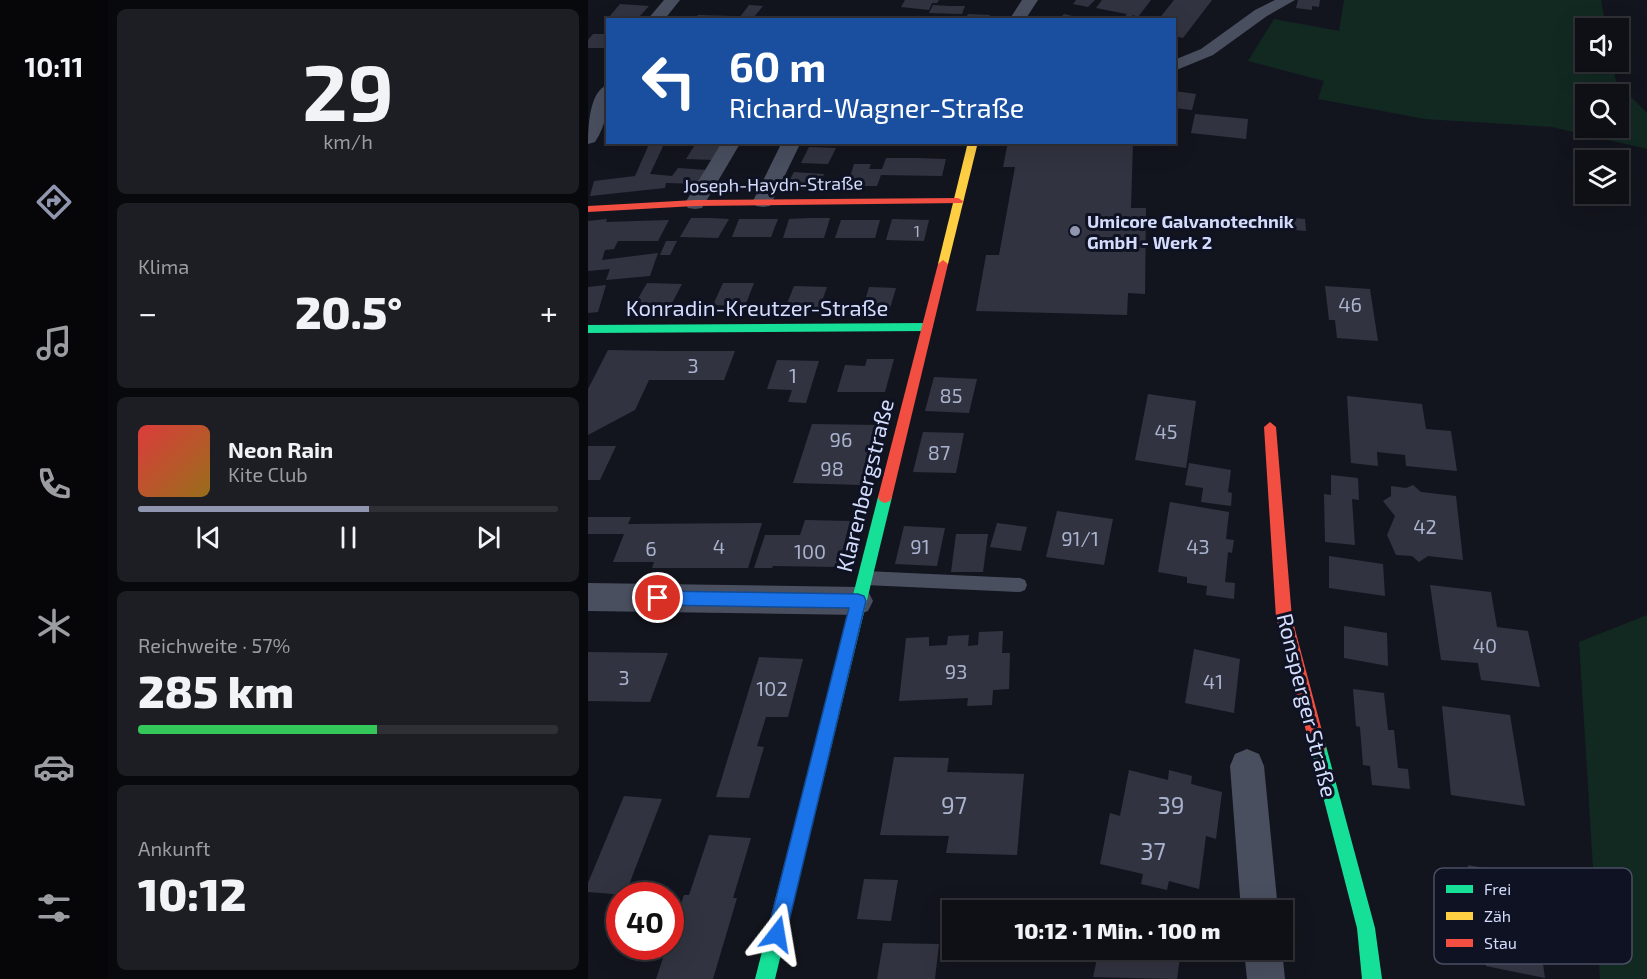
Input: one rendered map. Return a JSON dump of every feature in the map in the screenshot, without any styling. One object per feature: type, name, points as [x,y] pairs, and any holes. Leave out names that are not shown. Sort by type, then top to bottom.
[{"type":"street","points":[[658,18],[672,0]]},
{"type":"street","points":[[1018,18],[1030,0]]},
{"type":"street","points":[[1176,65],[1207,52],[1261,13],[1287,0]]},
{"type":"street","points":[[588,138],[606,95]]},
{"type":"street","points":[[695,202],[731,144]]},
{"type":"street","points":[[763,201],[791,144]]},
{"type":"street","name":"Klarenbergstraße","points":[[765,979],[972,144]]},
{"type":"street","name":"Joseph-Haydn-Straße","points":[[588,209],[695,202],[958,201]]},
{"type":"street","name":"Konradin-Kreutzer-Straße","points":[[588,329],[927,327]]},
{"type":"street","name":"Ronsperger Straße","points":[[1270,427],[1284,618],[1366,928],[1372,979]]},
{"type":"street","points":[[588,597],[862,589]]},
{"type":"street","points":[[1247,766],[1259,900]]},
{"type":"street","points":[[1264,960],[1266,979]]},
{"type":"lane","points":[[862,589],[1020,585]]},
{"type":"green space","points":[[1344,0],[1601,0],[1604,18],[1575,18],[1575,72],[1614,72],[1618,84],[1575,84],[1575,132],[1552,127],[1425,119],[1318,99],[1324,81],[1248,61],[1274,19],[1339,31]]},
{"type":"green space","points":[[1629,95],[1647,113],[1647,149],[1600,138],[1629,138]]},
{"type":"green space","points":[[1647,615],[1647,979],[1600,979],[1599,964],[1632,964],[1632,868],[1593,868],[1579,642]]},
{"type":"building","points":[[905,0],[939,0],[937,3],[932,3],[929,10],[901,7]]},
{"type":"building","points":[[1076,0],[1095,0],[1088,7],[1073,4]]},
{"type":"building","points":[[1102,0],[1151,0],[1138,17],[1133,15],[1131,18],[1124,18],[1127,14],[1096,8]]},
{"type":"building","points":[[1174,0],[1212,0],[1183,38],[1176,36],[1176,18],[1160,18]]},
{"type":"building","points":[[1298,0],[1320,0],[1319,7],[1312,6],[1312,10],[1296,8]]},
{"type":"building","points":[[620,4],[649,6],[638,18],[609,17]]},
{"type":"building","points":[[749,5],[763,6],[754,17],[740,17]]},
{"type":"building","points":[[933,5],[965,6],[962,14],[929,13]]},
{"type":"building","points":[[968,14],[990,15],[989,18],[966,18]]},
{"type":"building","points":[[1064,14],[1080,18],[1060,18]]},
{"type":"building","points":[[698,15],[732,16],[730,18],[696,18]]},
{"type":"building","points":[[593,34],[606,34],[606,48],[588,48],[588,40]]},
{"type":"building","points":[[1176,91],[1196,94],[1192,110],[1176,108]]},
{"type":"building","points":[[1195,114],[1248,119],[1246,139],[1191,133]]},
{"type":"building","points":[[649,144],[664,144],[650,174],[672,176],[678,168],[707,170],[700,184],[666,183],[665,188],[590,196],[594,181],[635,176]]},
{"type":"building","points":[[695,144],[725,144],[715,160],[686,159]]},
{"type":"building","name":"Umicore Galvanotechnik GmbH - Werk 2","points":[[1008,144],[1133,144],[1131,208],[1146,208],[1145,294],[1128,293],[1127,315],[976,311],[986,255],[999,255],[1015,167],[1003,167]]},
{"type":"building","points":[[809,147],[836,148],[828,164],[801,163]]},
{"type":"building","points":[[886,158],[946,159],[942,176],[881,175],[877,186],[847,186],[854,164],[871,164],[869,169],[882,169]]},
{"type":"building","points":[[794,172],[824,174],[816,190],[785,189]]},
{"type":"building","points":[[1284,217],[1305,219],[1306,231],[1284,229]]},
{"type":"building","points":[[691,218],[729,219],[718,238],[680,237]]},
{"type":"building","points":[[830,218],[824,238],[783,238],[789,219]]},
{"type":"building","points":[[607,219],[606,222],[669,220],[658,241],[618,241],[614,249],[605,250],[602,260],[658,253],[650,276],[606,280],[610,269],[588,271],[588,221]]},
{"type":"building","points":[[739,219],[778,219],[771,237],[732,237]]},
{"type":"building","points":[[892,219],[929,220],[924,241],[886,240]]},
{"type":"building","points":[[841,220],[880,220],[875,238],[835,238]]},
{"type":"building","points":[[666,241],[677,241],[670,255],[660,255]]},
{"type":"building","points":[[647,283],[682,284],[671,305],[635,304]]},
{"type":"building","points":[[723,283],[754,283],[745,306],[713,305]]},
{"type":"building","points":[[606,285],[598,312],[588,313],[588,287]]},
{"type":"building","points":[[794,286],[827,287],[820,307],[786,306]]},
{"type":"building","points":[[1325,286],[1370,289],[1378,341],[1337,338],[1335,320],[1329,320]]},
{"type":"building","points":[[869,287],[896,288],[888,315],[861,314]]},
{"type":"building","points":[[608,350],[735,351],[724,380],[649,380],[635,410],[588,435],[588,389]]},
{"type":"building","points":[[867,359],[894,359],[885,392],[837,392],[845,365],[865,366]]},
{"type":"building","points":[[777,360],[819,361],[806,403],[788,402],[792,390],[767,389]]},
{"type":"building","points":[[934,377],[977,379],[969,413],[925,411]]},
{"type":"building","points":[[1148,394],[1196,401],[1186,468],[1135,460]]},
{"type":"building","points":[[1347,396],[1422,404],[1426,429],[1451,431],[1457,471],[1406,466],[1405,455],[1377,452],[1378,466],[1351,463]]},
{"type":"building","points":[[812,424],[878,425],[862,485],[793,483]]},
{"type":"building","points":[[923,432],[964,433],[956,473],[913,472]]},
{"type":"building","points":[[588,446],[616,446],[600,480],[588,480]]},
{"type":"building","points":[[1189,463],[1231,470],[1228,492],[1232,493],[1231,506],[1201,502],[1203,488],[1185,485]]},
{"type":"building","points":[[1331,475],[1358,478],[1359,500],[1352,499],[1355,545],[1325,542],[1324,494],[1331,495]]},
{"type":"building","points":[[1413,485],[1421,492],[1456,496],[1463,560],[1428,556],[1419,562],[1412,556],[1396,555],[1387,535],[1395,516],[1383,501],[1391,496],[1391,486],[1406,488]]},
{"type":"building","points":[[1170,502],[1229,512],[1226,539],[1234,540],[1232,553],[1228,552],[1225,582],[1235,583],[1234,599],[1206,595],[1207,586],[1187,583],[1187,577],[1158,572]]},
{"type":"building","points":[[1057,511],[1113,519],[1104,565],[1046,557]]},
{"type":"building","points":[[588,517],[631,517],[628,524],[762,523],[748,568],[652,568],[654,562],[613,562],[624,534],[588,534]]},
{"type":"building","points":[[805,520],[850,521],[838,567],[754,568],[765,535],[800,535]]},
{"type":"building","points":[[997,523],[1027,527],[1021,551],[990,547]]},
{"type":"building","points":[[904,526],[945,528],[937,566],[895,564]]},
{"type":"building","points":[[956,534],[988,534],[983,572],[951,572]]},
{"type":"building","points":[[1329,556],[1383,564],[1385,596],[1329,588]]},
{"type":"building","points":[[1430,585],[1491,592],[1497,627],[1528,631],[1540,687],[1481,680],[1478,663],[1441,660]]},
{"type":"building","points":[[1344,626],[1387,633],[1388,666],[1344,658]]},
{"type":"building","points":[[1003,631],[1002,653],[1010,653],[1009,689],[993,690],[992,705],[967,706],[968,698],[899,701],[906,638],[929,637],[929,646],[947,645],[948,636],[969,635],[968,646],[978,645],[979,632]]},
{"type":"building","points":[[1194,649],[1240,659],[1234,713],[1185,703]]},
{"type":"building","points":[[588,652],[668,653],[650,702],[588,701]]},
{"type":"building","points":[[759,657],[803,659],[788,717],[766,717],[757,746],[764,747],[749,798],[716,797]]},
{"type":"building","points":[[1353,689],[1384,693],[1388,730],[1394,730],[1398,768],[1408,769],[1410,789],[1372,785],[1370,766],[1363,765],[1360,727],[1356,726]]},
{"type":"building","points":[[1442,706],[1510,715],[1525,806],[1451,795]]},
{"type":"building","points":[[894,757],[949,758],[947,772],[1024,774],[1017,855],[946,853],[949,836],[880,835]]},
{"type":"building","points":[[1129,770],[1168,780],[1169,770],[1192,776],[1191,784],[1222,792],[1216,839],[1206,836],[1199,889],[1169,881],[1167,890],[1141,884],[1143,874],[1100,864],[1110,813],[1120,816]]},
{"type":"building","points":[[624,796],[662,799],[630,882],[606,882],[606,893],[588,892],[588,883]]},
{"type":"building","points":[[709,835],[751,838],[733,898],[737,898],[713,979],[656,979],[662,960],[684,960],[684,895],[689,895]]},
{"type":"building","points":[[1468,865],[1484,868],[1468,868]]},
{"type":"building","points":[[864,879],[898,880],[891,921],[857,919]]},
{"type":"building","points":[[883,943],[939,944],[935,979],[877,979]]},
{"type":"building","points":[[1097,960],[1180,960],[1177,979],[1093,977]]},
{"type":"building","points":[[1486,964],[1543,964],[1545,978],[1486,966]]},
{"type":"traffic: fast","points":[[588,329],[927,327]]},
{"type":"traffic: fast","points":[[765,979],[885,497]]},
{"type":"traffic: fast","points":[[1318,746],[1366,928],[1372,979]]},
{"type":"traffic: slow","points":[[943,264],[973,144]]},
{"type":"traffic: jam","points":[[588,209],[695,203],[958,201]]},
{"type":"traffic: jam","points":[[885,497],[943,264]]},
{"type":"traffic: jam","points":[[1270,427],[1284,618],[1318,746]]},
{"type":"place","name":"Umicore Galvanotechnik GmbH - Werk 2","points":[[1075,231]]},
{"type":"route","points":[[658,598],[858,601],[777,934]]}]
